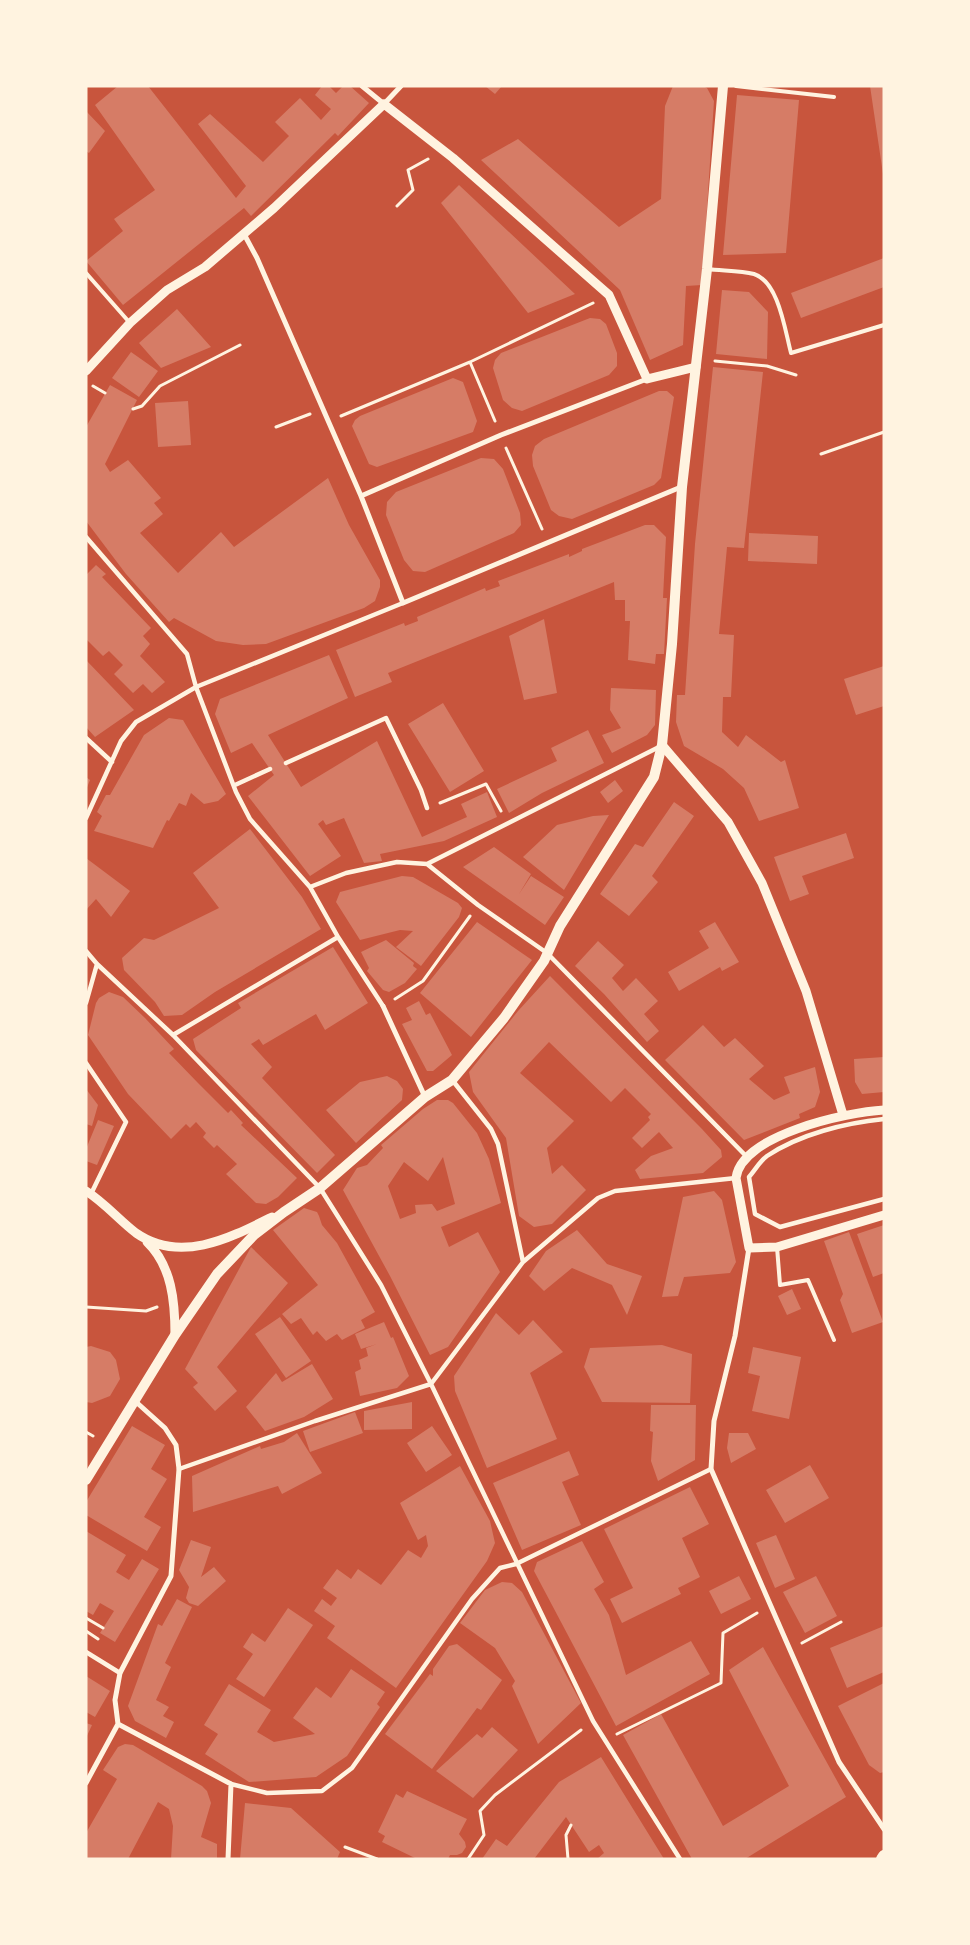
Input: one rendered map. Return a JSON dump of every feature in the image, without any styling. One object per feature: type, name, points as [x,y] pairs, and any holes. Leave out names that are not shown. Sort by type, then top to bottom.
[{"type":"main road","points":[[86,1480],[175,1335],[217,1274],[254,1235],[320,1188],[425,1097],[452,1080],[504,1018],[547,953],[560,926],[654,777],[662,745],[672,644],[682,487],[707,269],[723,86]]},
{"type":"street","points":[[362,86],[453,158],[609,296],[647,379]]},
{"type":"street","points":[[86,371],[130,323],[167,290],[205,267],[244,234],[401,86]]},
{"type":"street","points":[[244,234],[258,258],[324,408],[403,604]]},
{"type":"street","points":[[361,496],[501,435],[647,379],[696,363]]},
{"type":"street","points":[[86,818],[120,741],[136,722],[196,687],[403,604],[548,541],[682,487]]},
{"type":"street","points":[[86,537],[187,654],[196,687],[250,819],[310,887],[338,937],[384,1006],[425,1097]]},
{"type":"street","points":[[286,762],[386,718],[421,790],[427,808]]},
{"type":"street","points":[[86,738],[112,762]]},
{"type":"street","points":[[310,887],[346,873],[397,862],[427,864],[662,745],[728,822],[762,883],[806,991],[844,1115]]},
{"type":"street","points":[[235,785],[270,769]]},
{"type":"street","points":[[427,864],[478,905],[547,953],[746,1156]]},
{"type":"street","points":[[173,1035],[338,937]]},
{"type":"street","points":[[86,951],[97,964],[173,1035],[320,1188],[381,1285],[431,1384],[593,1721],[680,1859]]},
{"type":"street","points":[[86,1003],[97,964]]},
{"type":"street","points":[[86,1063],[126,1122],[88,1193],[155,1250],[165,1267],[174,1300],[175,1335]]},
{"type":"street","points":[[452,1080],[491,1128],[498,1144],[523,1262]]},
{"type":"street","points":[[884,1110],[844,1115],[785,1134],[764,1143],[746,1156],[738,1166],[736,1178],[750,1248],[735,1336],[714,1421],[711,1469],[839,1762],[884,1829]]},
{"type":"street","points":[[884,1119],[858,1122],[800,1139],[766,1157],[750,1177],[755,1214],[780,1227],[884,1199]]},
{"type":"street","points":[[179,1469],[315,1421],[431,1384],[523,1262],[598,1198],[615,1191],[736,1178]]},
{"type":"street","points":[[138,1234],[163,1247],[182,1249],[240,1234],[284,1212]]},
{"type":"street","points":[[750,1248],[777,1247],[884,1215]]},
{"type":"street","points":[[86,1783],[118,1724],[115,1700],[120,1673],[171,1576],[179,1469],[176,1445],[165,1428],[135,1401]]},
{"type":"street","points":[[118,1724],[231,1784],[267,1793],[322,1791],[352,1768],[472,1600],[500,1568],[516,1564],[711,1469]]},
{"type":"street","points":[[86,1652],[120,1673]]},
{"type":"street","points":[[228,1859],[231,1784]]},
{"type":"lane","points":[[736,86],[834,97]]},
{"type":"lane","points":[[707,269],[755,274],[769,285],[778,304],[791,353],[884,325]]},
{"type":"lane","points":[[86,273],[130,323]]},
{"type":"lane","points":[[777,1247],[780,1285],[808,1280],[834,1340]]},
{"type":"path","points":[[397,206],[413,190],[408,170]]},
{"type":"path","points":[[329,421],[470,362],[609,296]]},
{"type":"path","points":[[132,409],[142,406],[160,386],[240,345]]},
{"type":"path","points":[[470,362],[548,541]]},
{"type":"path","points":[[696,363],[767,366],[796,375]]},
{"type":"path","points":[[276,427],[324,408]]},
{"type":"path","points":[[821,454],[884,432]]},
{"type":"path","points":[[427,808],[486,784],[491,790],[507,823]]},
{"type":"path","points":[[384,1006],[423,981],[478,905]]},
{"type":"path","points":[[86,1307],[146,1311],[174,1300]]},
{"type":"path","points":[[605,1739],[721,1683],[723,1633],[770,1605]]},
{"type":"path","points":[[86,1618],[103,1628]]},
{"type":"path","points":[[790,1649],[841,1622]]},
{"type":"path","points":[[468,1859],[484,1835],[480,1811],[495,1795],[593,1721]]},
{"type":"path","points":[[568,1859],[566,1835],[571,1825]]},
{"type":"path","points":[[345,1847],[377,1859]]},
{"type":"building","points":[[118,86],[148,86],[236,198],[246,186],[198,124],[210,114],[263,162],[289,136],[275,122],[300,98],[321,120],[331,109],[315,95],[322,86],[329,86],[336,93],[343,86],[350,86],[369,103],[338,136],[335,133],[251,216],[244,208],[123,305],[86,261],[123,231],[114,219],[155,190],[95,105]]},
{"type":"building","points":[[485,86],[502,86],[495,94]]},
{"type":"building","points":[[673,86],[703,86],[707,88],[714,101],[702,285],[686,286],[683,345],[650,360],[620,290],[481,160],[518,139],[619,227],[661,199],[665,106]]},
{"type":"building","points":[[870,86],[884,86],[884,174],[883,174]]},
{"type":"building","points":[[737,95],[799,100],[786,253],[723,255]]},
{"type":"building","points":[[86,111],[105,131],[89,153],[86,151]]},
{"type":"building","points":[[459,185],[575,294],[528,313],[441,203]]},
{"type":"building","points":[[884,258],[884,287],[801,318],[791,293]]},
{"type":"building","points":[[722,290],[749,292],[768,312],[767,359],[716,354]]},
{"type":"building","points":[[177,309],[211,347],[161,368],[139,343]]},
{"type":"building","points":[[590,318],[600,319],[606,324],[617,353],[617,366],[609,375],[522,411],[512,408],[503,400],[493,368],[495,360],[501,353]]},
{"type":"building","points":[[131,352],[158,371],[139,397],[112,378]]},
{"type":"building","points":[[713,367],[763,372],[744,548],[727,547],[719,634],[734,635],[731,697],[723,697],[722,732],[738,747],[746,735],[781,762],[785,760],[799,808],[759,821],[744,788],[723,769],[684,746],[676,722],[677,695],[685,695],[695,544]]},
{"type":"building","points":[[453,378],[463,382],[477,421],[473,432],[377,467],[369,464],[352,426],[355,420],[360,416]]},
{"type":"building","points":[[110,385],[137,400],[105,464],[110,472],[128,460],[161,498],[154,503],[163,514],[140,533],[178,573],[221,532],[234,547],[328,478],[349,525],[380,580],[380,587],[375,601],[364,608],[266,644],[243,645],[216,641],[174,618],[169,622],[126,574],[86,521],[86,427]]},
{"type":"building","points":[[659,391],[667,391],[674,397],[661,478],[654,485],[572,519],[559,516],[551,510],[533,466],[532,455],[535,446],[544,439]]},
{"type":"building","points":[[188,401],[191,445],[158,447],[155,403]]},
{"type":"building","points":[[481,458],[494,459],[503,469],[520,513],[521,525],[514,533],[425,572],[413,571],[404,560],[386,515],[387,502],[396,492]]},
{"type":"building","points":[[645,525],[654,525],[666,537],[663,598],[667,598],[664,654],[656,654],[655,664],[628,660],[630,621],[625,621],[625,600],[615,600],[614,582],[388,673],[392,682],[355,697],[336,650],[404,623],[405,626],[418,621],[417,617],[485,588],[486,591],[500,586],[498,581],[569,554],[569,557],[582,551],[582,549]]},
{"type":"building","points":[[749,533],[818,536],[817,564],[748,561]]},
{"type":"building","points":[[96,565],[106,574],[102,577],[151,628],[143,636],[150,644],[140,656],[165,682],[152,693],[143,684],[133,693],[114,674],[123,665],[109,651],[103,656],[86,639],[86,575]]},
{"type":"building","points":[[544,619],[557,693],[524,700],[509,636]]},
{"type":"building","points":[[329,655],[348,698],[268,735],[301,787],[377,741],[422,837],[467,817],[461,804],[487,792],[497,817],[444,841],[380,854],[382,861],[364,863],[344,818],[326,825],[323,820],[318,824],[341,856],[310,876],[248,796],[274,775],[252,743],[231,753],[215,714],[220,699]]},
{"type":"building","points":[[86,660],[134,710],[95,737],[86,727]]},
{"type":"building","points":[[884,666],[884,706],[856,715],[844,679]]},
{"type":"building","points":[[611,688],[656,690],[655,725],[647,735],[612,753],[602,735],[621,728],[610,710]]},
{"type":"building","points":[[443,703],[484,771],[450,792],[408,724]]},
{"type":"building","points":[[169,718],[183,720],[226,794],[218,801],[204,804],[191,793],[186,806],[179,803],[169,821],[167,820],[153,848],[94,831],[102,816],[97,812],[106,795],[110,795],[144,735]]},
{"type":"building","points":[[588,730],[604,763],[542,793],[509,813],[497,789],[557,761],[551,748]]},
{"type":"building","points":[[86,777],[90,780],[86,790]]},
{"type":"building","points":[[615,780],[623,791],[608,803],[600,792]]},
{"type":"building","points":[[674,802],[694,816],[652,876],[658,882],[629,916],[600,894],[635,844],[643,847]]},
{"type":"building","points":[[609,815],[564,890],[523,857],[557,825],[593,816]]},
{"type":"building","points":[[250,829],[302,897],[321,929],[215,992],[182,1015],[164,1016],[155,1002],[124,970],[122,958],[144,938],[154,940],[219,908],[193,873]]},
{"type":"building","points":[[846,833],[854,858],[802,876],[809,894],[790,901],[774,857]]},
{"type":"building","points":[[494,847],[531,874],[519,894],[531,876],[564,897],[545,925],[463,867]]},
{"type":"building","points":[[86,858],[130,891],[111,917],[96,899],[86,910]]},
{"type":"building","points":[[402,876],[413,877],[458,903],[462,908],[459,917],[421,966],[396,947],[413,931],[400,930],[360,940],[336,902],[340,892]]},
{"type":"building","points":[[477,922],[532,960],[471,1037],[420,993]]},
{"type":"building","points":[[715,922],[739,962],[722,971],[720,967],[679,991],[668,972],[709,948],[699,931]]},
{"type":"building","points":[[386,940],[414,963],[413,966],[417,969],[405,983],[389,992],[383,990],[367,971],[369,968],[361,952]]},
{"type":"building","points":[[598,941],[624,965],[612,978],[623,991],[636,978],[658,1001],[644,1014],[659,1031],[647,1042],[604,994],[575,966]]},
{"type":"building","points":[[333,947],[368,1003],[325,1030],[316,1014],[263,1045],[259,1039],[251,1044],[272,1067],[262,1078],[335,1155],[317,1173],[196,1050],[193,1039],[241,1008],[238,1003]]},
{"type":"building","points":[[550,976],[702,1129],[721,1150],[722,1157],[703,1173],[640,1179],[635,1170],[651,1156],[673,1148],[659,1132],[642,1148],[632,1138],[650,1120],[648,1117],[651,1114],[625,1088],[611,1102],[549,1042],[520,1073],[574,1121],[547,1148],[552,1174],[562,1165],[586,1190],[552,1224],[534,1227],[519,1216],[506,1138],[473,1092],[469,1072],[518,1011]]},
{"type":"building","points":[[109,992],[123,997],[145,1018],[174,1049],[169,1053],[228,1113],[231,1110],[243,1123],[241,1125],[297,1178],[278,1197],[266,1204],[256,1203],[226,1174],[237,1164],[217,1145],[214,1148],[203,1137],[206,1133],[196,1122],[190,1128],[186,1124],[171,1139],[128,1094],[88,1035],[96,1003],[99,998]]},
{"type":"building","points":[[419,1001],[426,1015],[430,1013],[452,1055],[433,1071],[427,1071],[402,1024],[412,1020],[406,1008]]},
{"type":"building","points":[[703,1025],[724,1047],[735,1038],[764,1066],[749,1079],[774,1100],[790,1093],[784,1077],[815,1067],[820,1092],[815,1107],[799,1114],[800,1118],[744,1140],[665,1060]]},
{"type":"building","points":[[884,1057],[884,1092],[862,1094],[855,1082],[854,1059]]},
{"type":"building","points":[[387,1076],[397,1081],[403,1089],[402,1100],[356,1143],[326,1110],[360,1082]]},
{"type":"building","points":[[86,1089],[98,1105],[92,1126],[86,1124]]},
{"type":"building","points":[[437,1100],[448,1100],[453,1103],[477,1133],[489,1159],[501,1203],[441,1227],[449,1247],[478,1232],[500,1272],[448,1347],[430,1355],[343,1190],[357,1168],[367,1165],[383,1148],[381,1145],[423,1109]],"holes":[[[443,1157],[455,1204],[437,1211],[432,1204],[415,1205],[416,1213],[400,1219],[388,1186],[404,1162],[428,1181]]]},
{"type":"building","points":[[98,1120],[114,1126],[97,1165],[86,1161],[86,1149]]},
{"type":"building","points":[[714,1191],[722,1200],[736,1262],[730,1273],[684,1277],[678,1296],[662,1297],[683,1197]]},
{"type":"building","points":[[304,1208],[317,1212],[322,1225],[337,1243],[375,1312],[361,1320],[365,1328],[342,1340],[337,1334],[326,1341],[317,1331],[313,1335],[301,1318],[291,1324],[282,1314],[318,1285],[273,1230]]},
{"type":"building","points":[[884,1225],[884,1273],[873,1277],[857,1234]]},
{"type":"building","points":[[577,1230],[607,1264],[642,1276],[627,1315],[612,1285],[572,1268],[544,1291],[529,1276],[546,1251]]},
{"type":"building","points":[[849,1232],[883,1322],[852,1333],[840,1300],[843,1294],[824,1241]]},
{"type":"building","points":[[251,1247],[288,1283],[217,1367],[237,1391],[215,1411],[193,1387],[198,1383],[185,1369]]},
{"type":"building","points":[[792,1289],[801,1309],[787,1315],[778,1296]]},
{"type":"building","points":[[496,1313],[519,1335],[533,1320],[563,1352],[530,1373],[557,1439],[487,1468],[455,1391],[454,1376]]},
{"type":"building","points":[[280,1317],[311,1361],[286,1378],[255,1334]]},
{"type":"building","points":[[384,1322],[391,1338],[393,1337],[409,1376],[397,1388],[360,1396],[355,1372],[361,1369],[359,1360],[368,1356],[366,1348],[377,1344],[361,1349],[355,1334]]},
{"type":"building","points":[[662,1345],[692,1354],[690,1403],[602,1402],[584,1367],[590,1348]]},
{"type":"building","points":[[91,1346],[110,1352],[116,1360],[120,1379],[110,1396],[92,1403],[86,1402],[86,1347]]},
{"type":"building","points":[[753,1347],[801,1357],[789,1419],[752,1411],[760,1376],[748,1373]]},
{"type":"building","points":[[312,1364],[333,1399],[304,1417],[265,1431],[246,1407],[276,1373],[282,1382]]},
{"type":"building","points":[[412,1402],[412,1429],[364,1430],[364,1411]]},
{"type":"building","points":[[651,1405],[696,1405],[695,1460],[658,1481],[651,1461],[653,1432],[650,1431]]},
{"type":"building","points":[[355,1412],[363,1433],[310,1452],[303,1431]]},
{"type":"building","points":[[132,1426],[165,1445],[151,1469],[167,1479],[144,1517],[161,1527],[147,1551],[86,1515],[86,1502]]},
{"type":"building","points":[[432,1426],[452,1455],[426,1472],[407,1443]]},
{"type":"building","points":[[297,1433],[322,1473],[282,1494],[278,1486],[193,1512],[192,1476],[260,1446],[261,1449],[284,1442]]},
{"type":"building","points":[[729,1433],[748,1433],[756,1449],[731,1463],[727,1448]]},
{"type":"building","points":[[569,1451],[579,1475],[562,1482],[581,1525],[522,1550],[493,1483]]},
{"type":"building","points":[[810,1465],[829,1498],[785,1523],[766,1490]]},
{"type":"building","points":[[460,1466],[490,1521],[495,1543],[487,1561],[396,1688],[327,1638],[335,1626],[314,1611],[322,1599],[331,1606],[337,1598],[323,1588],[337,1569],[351,1579],[358,1569],[381,1585],[408,1550],[421,1558],[428,1546],[426,1535],[418,1540],[400,1503]]},
{"type":"building","points":[[690,1487],[709,1524],[682,1538],[700,1577],[678,1588],[681,1594],[622,1623],[610,1599],[633,1588],[604,1529]]},
{"type":"building","points":[[86,1531],[126,1555],[116,1572],[129,1580],[142,1559],[159,1569],[115,1642],[100,1633],[114,1611],[100,1603],[93,1615],[86,1611]]},
{"type":"building","points":[[776,1535],[795,1579],[775,1588],[756,1543]]},
{"type":"building","points":[[191,1540],[211,1547],[201,1577],[214,1567],[226,1581],[198,1606],[189,1603],[186,1598],[189,1587],[179,1570]]},
{"type":"building","points":[[582,1541],[604,1582],[594,1589],[609,1615],[626,1675],[691,1641],[710,1674],[616,1726],[534,1571],[537,1562]]},
{"type":"building","points":[[739,1576],[751,1599],[721,1614],[709,1591]]},
{"type":"building","points":[[816,1576],[837,1616],[805,1633],[783,1592]]},
{"type":"building","points":[[502,1582],[512,1583],[522,1592],[581,1703],[538,1744],[512,1686],[515,1681],[495,1648],[460,1623],[485,1590]]},
{"type":"building","points":[[177,1599],[192,1607],[165,1663],[171,1667],[156,1700],[169,1707],[163,1716],[174,1722],[166,1738],[135,1721],[128,1706],[158,1624],[162,1626]]},
{"type":"building","points":[[288,1608],[313,1625],[264,1697],[236,1679],[253,1654],[243,1647],[252,1633],[265,1642]]},
{"type":"building","points":[[884,1626],[884,1672],[847,1688],[830,1648]]},
{"type":"building","points":[[457,1644],[502,1680],[481,1710],[477,1708],[432,1769],[385,1734],[430,1674],[433,1676],[433,1669],[449,1646]]},
{"type":"building","points":[[763,1647],[846,1797],[745,1859],[692,1859],[623,1735],[661,1714],[723,1826],[789,1786],[729,1670]]},
{"type":"building","points":[[351,1669],[385,1692],[377,1704],[380,1707],[347,1756],[316,1777],[249,1782],[205,1754],[218,1734],[204,1725],[229,1684],[271,1710],[257,1732],[274,1742],[315,1734],[293,1718],[316,1687],[331,1698]]},
{"type":"building","points":[[86,1676],[110,1691],[95,1717],[86,1712]]},
{"type":"building","points":[[884,1683],[884,1772],[880,1773],[869,1765],[838,1706]]},
{"type":"building","points":[[86,1723],[92,1725],[86,1738]]},
{"type":"building","points":[[492,1727],[518,1750],[473,1798],[436,1771],[477,1734],[482,1738]]},
{"type":"building","points":[[125,1744],[133,1745],[202,1786],[207,1791],[211,1803],[201,1837],[217,1844],[217,1859],[171,1859],[173,1826],[169,1809],[158,1802],[128,1859],[86,1859],[86,1833],[117,1779],[103,1770],[118,1747]]},
{"type":"building","points":[[601,1757],[664,1859],[597,1859],[604,1853],[599,1845],[589,1852],[566,1817],[534,1859],[482,1859],[496,1839],[507,1846],[559,1782]]},
{"type":"building","points":[[407,1791],[467,1819],[459,1834],[466,1847],[462,1853],[450,1855],[448,1859],[417,1859],[382,1842],[385,1836],[378,1832],[396,1794],[403,1798]]},
{"type":"building","points":[[245,1803],[291,1808],[340,1852],[337,1859],[240,1859]]}]
